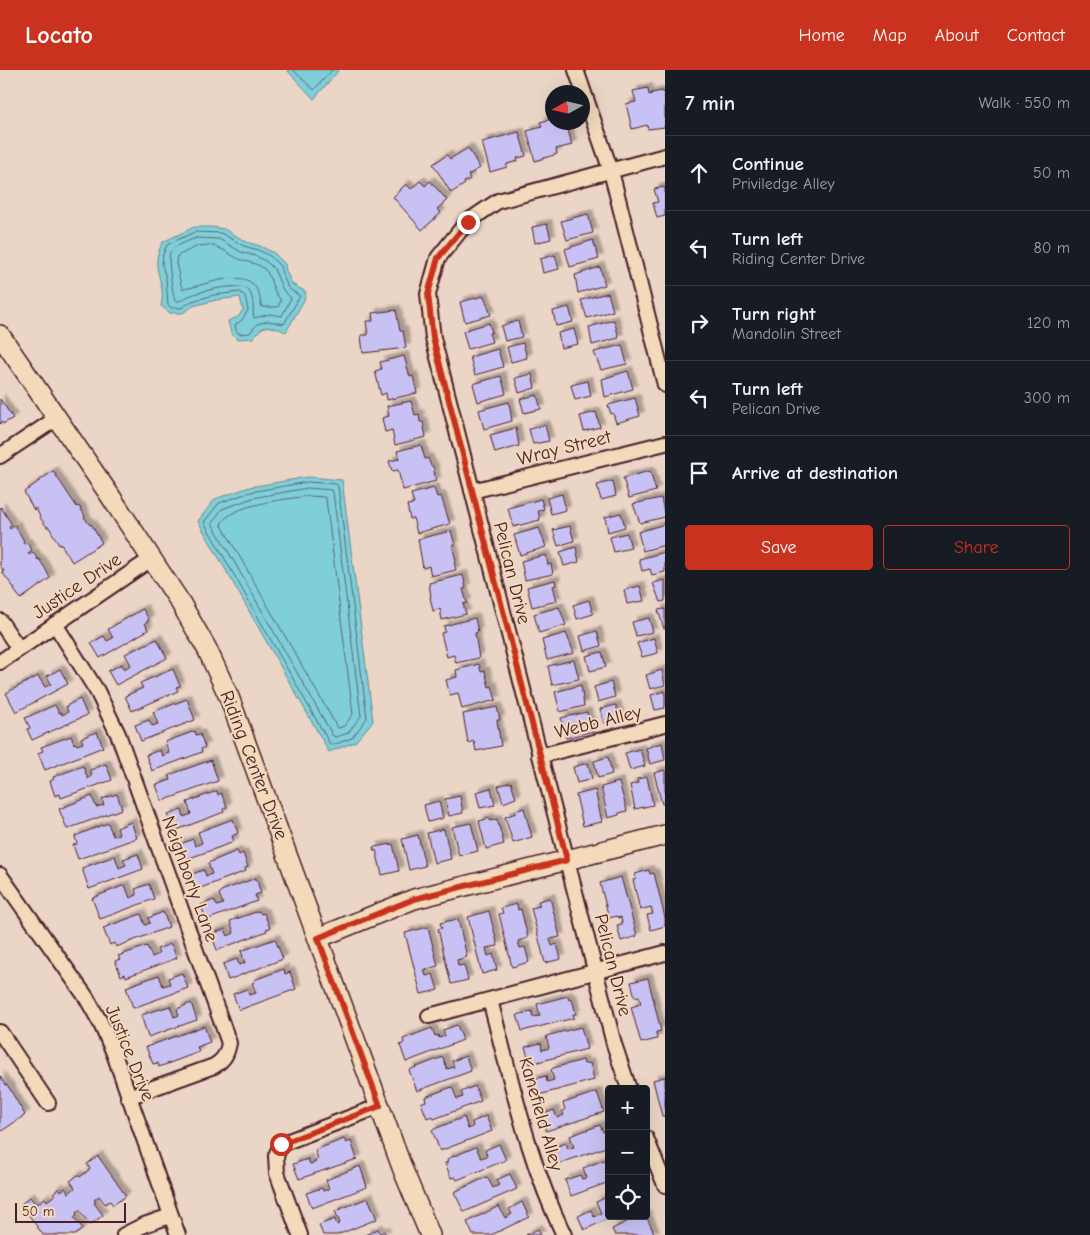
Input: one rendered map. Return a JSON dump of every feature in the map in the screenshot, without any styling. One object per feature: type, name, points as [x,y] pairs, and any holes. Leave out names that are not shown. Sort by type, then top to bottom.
[{"type":"street","points":[[576,70],[611,170],[661,355],[665,385]]},
{"type":"street","name":"Pelican Drive","points":[[628,1085],[614,1044],[433,338],[428,294],[438,258],[468,222],[498,201],[665,156]]},
{"type":"street","name":"Riding Center Drive","points":[[0,335],[180,602],[207,649],[229,697],[413,1195],[430,1235]]},
{"type":"street","points":[[0,456],[57,418]]},
{"type":"street","name":"Wray Street","points":[[472,491],[665,443]]},
{"type":"street","name":"Justice Drive","points":[[0,662],[151,559]]},
{"type":"street","points":[[0,621],[19,649]]},
{"type":"street","name":"Neighborly Lane","points":[[55,624],[97,691],[118,734],[229,1043],[227,1053],[222,1061],[214,1066],[128,1097]]},
{"type":"street","name":"Webb Alley","points":[[540,756],[665,724]]},
{"type":"street","points":[[318,938],[414,899],[665,835]]},
{"type":"street","name":"Justice Drive","points":[[0,875],[86,997],[100,1022],[113,1051],[178,1235]]},
{"type":"street","points":[[429,1016],[665,953]]},
{"type":"street","name":"Kanefield Alley","points":[[490,1000],[523,1124],[548,1202],[564,1235]]},
{"type":"street","points":[[0,1032],[48,1103]]},
{"type":"street","points":[[300,1235],[276,1173],[276,1156],[281,1144],[380,1106]]},
{"type":"street","points":[[650,1146],[662,1168],[665,1185]]},
{"type":"street","points":[[124,1235],[144,1225],[170,1216]]},
{"type":"water","points":[[287,70],[339,70],[314,99]]},
{"type":"water","points":[[194,227],[224,229],[247,242],[274,253],[285,264],[292,284],[306,292],[304,300],[286,332],[267,327],[260,330],[253,338],[237,339],[231,333],[228,321],[238,317],[243,310],[240,297],[216,300],[193,306],[183,313],[170,313],[161,306],[162,290],[157,263],[160,247],[163,242]]},
{"type":"water","points":[[308,477],[342,480],[373,721],[355,742],[329,752],[198,521],[215,499],[250,487]]},
{"type":"building","points":[[648,88],[649,95],[663,91],[665,99],[665,127],[648,129],[647,125],[632,129],[626,104],[636,102],[633,91]]},
{"type":"building","points":[[545,121],[545,130],[568,130],[572,145],[556,149],[557,154],[535,161],[527,131],[542,127],[540,122]]},
{"type":"building","points":[[519,132],[526,156],[517,158],[518,161],[507,164],[507,167],[490,172],[482,142]]},
{"type":"building","points":[[468,148],[480,168],[468,175],[470,179],[451,193],[433,164],[447,155],[450,159]]},
{"type":"building","points":[[420,181],[425,186],[430,181],[447,200],[437,209],[441,213],[422,230],[393,197],[406,184],[411,189]]},
{"type":"building","points":[[665,187],[665,216],[657,218],[653,203],[658,202],[654,189]]},
{"type":"building","points":[[588,214],[593,233],[567,240],[561,221]]},
{"type":"building","points":[[547,224],[551,239],[535,243],[532,227]]},
{"type":"building","points":[[593,240],[599,259],[570,267],[565,249]]},
{"type":"building","points":[[555,255],[559,269],[543,273],[540,259]]},
{"type":"building","points":[[600,267],[605,285],[578,293],[575,275]]},
{"type":"building","points":[[608,293],[613,311],[587,318],[581,300]]},
{"type":"building","points":[[484,296],[491,315],[465,322],[460,302]]},
{"type":"building","points":[[569,307],[573,322],[556,326],[553,311]]},
{"type":"building","points":[[396,310],[406,348],[363,353],[361,335],[368,335],[366,321],[373,321],[372,313]]},
{"type":"building","points":[[614,320],[619,338],[592,345],[589,327]]},
{"type":"building","points":[[518,321],[522,337],[505,341],[501,326]]},
{"type":"building","points":[[489,323],[492,332],[489,333],[492,342],[468,349],[463,331]]},
{"type":"building","points":[[574,329],[578,344],[561,348],[558,333]]},
{"type":"building","points":[[523,343],[527,358],[511,362],[507,347]]},
{"type":"building","points":[[622,345],[627,364],[601,370],[594,352]]},
{"type":"building","points":[[498,349],[503,367],[475,375],[470,357]]},
{"type":"building","points":[[404,356],[410,377],[413,376],[417,393],[387,400],[386,393],[381,395],[375,371],[382,369],[380,362]]},
{"type":"building","points":[[628,371],[633,389],[605,397],[602,379]]},
{"type":"building","points":[[532,374],[535,388],[519,393],[515,378]]},
{"type":"building","points":[[501,376],[506,394],[478,402],[473,384]]},
{"type":"building","points":[[588,381],[591,396],[575,400],[571,385]]},
{"type":"building","points":[[537,395],[541,409],[524,413],[520,399]]},
{"type":"building","points":[[635,398],[640,416],[616,423],[608,405]]},
{"type":"building","points":[[0,399],[13,418],[3,424],[2,422],[0,424]]},
{"type":"building","points":[[411,401],[415,415],[419,414],[420,422],[423,422],[426,437],[395,445],[392,430],[385,432],[382,418],[389,416],[387,406]]},
{"type":"building","points":[[509,402],[512,421],[484,429],[479,410]]},
{"type":"building","points":[[596,412],[600,427],[584,431],[580,416]]},
{"type":"building","points":[[545,425],[549,441],[533,444],[529,429]]},
{"type":"building","points":[[516,428],[519,446],[495,453],[490,435]]},
{"type":"building","points":[[421,445],[425,459],[428,458],[431,466],[433,466],[436,481],[403,490],[398,470],[392,471],[389,461],[399,459],[397,451]]},
{"type":"building","points":[[53,471],[77,507],[79,506],[84,517],[91,524],[102,543],[72,562],[61,544],[59,545],[49,527],[41,519],[36,508],[34,510],[24,492]]},
{"type":"building","points":[[650,471],[656,491],[629,498],[623,478]]},
{"type":"building","points":[[613,481],[616,496],[601,500],[597,485]]},
{"type":"building","points":[[434,488],[437,497],[441,496],[450,524],[417,533],[413,518],[410,519],[407,505],[414,504],[411,494]]},
{"type":"building","points":[[562,494],[566,510],[551,514],[547,498]]},
{"type":"building","points":[[661,498],[665,517],[640,523],[633,504]]},
{"type":"building","points":[[541,499],[544,509],[538,510],[540,520],[513,527],[508,508]]},
{"type":"building","points":[[1,507],[12,525],[9,527],[10,529],[15,525],[24,541],[23,543],[27,543],[32,550],[28,553],[29,555],[33,552],[50,578],[21,599],[2,572],[4,571],[0,566]]},
{"type":"building","points":[[621,513],[625,527],[608,532],[605,517]]},
{"type":"building","points":[[665,524],[665,545],[643,551],[638,532]]},
{"type":"building","points":[[570,526],[574,541],[558,546],[553,530]]},
{"type":"building","points":[[539,528],[546,547],[520,555],[514,535]]},
{"type":"building","points":[[451,531],[455,545],[452,545],[456,570],[431,576],[429,566],[423,568],[418,539]]},
{"type":"building","points":[[627,533],[631,548],[614,552],[610,537]]},
{"type":"building","points":[[576,547],[579,562],[564,566],[560,552]]},
{"type":"building","points":[[665,552],[665,572],[652,575],[650,569],[642,571],[639,559]]},
{"type":"building","points":[[546,555],[548,565],[551,564],[553,574],[525,580],[521,561]]},
{"type":"building","points":[[463,575],[466,588],[463,589],[467,603],[463,604],[466,614],[442,620],[440,609],[433,611],[429,583]]},
{"type":"building","points":[[555,580],[556,585],[553,586],[557,601],[532,607],[527,587]]},
{"type":"building","points":[[665,580],[665,601],[660,602],[653,583]]},
{"type":"building","points":[[640,586],[644,601],[627,604],[624,590]]},
{"type":"building","points":[[589,600],[593,614],[577,619],[573,605]]},
{"type":"building","points":[[559,607],[566,625],[539,633],[534,614]]},
{"type":"building","points":[[143,609],[149,620],[145,623],[148,630],[100,658],[91,643],[104,636],[107,641],[113,638],[108,629]]},
{"type":"building","points":[[665,609],[665,629],[664,629],[658,610]]},
{"type":"building","points":[[475,618],[478,632],[475,633],[479,658],[456,663],[454,655],[447,657],[441,633],[445,632],[444,626]]},
{"type":"building","points":[[649,618],[653,632],[636,636],[632,622]]},
{"type":"building","points":[[597,631],[601,646],[584,651],[580,636]]},
{"type":"building","points":[[566,633],[574,653],[547,660],[542,640]]},
{"type":"building","points":[[654,638],[658,653],[642,657],[637,643]]},
{"type":"building","points":[[157,639],[167,658],[116,685],[108,671],[122,664],[124,669],[131,665],[125,654]]},
{"type":"building","points":[[602,652],[606,667],[590,671],[586,656]]},
{"type":"building","points":[[574,660],[579,679],[552,685],[548,666]]},
{"type":"building","points":[[479,664],[481,672],[485,671],[489,687],[492,686],[496,700],[462,709],[458,693],[450,695],[446,680],[457,677],[456,670]]},
{"type":"building","points":[[60,669],[68,684],[16,712],[6,693],[38,676],[45,687],[51,684],[47,676]]},
{"type":"building","points":[[173,669],[180,686],[176,687],[178,691],[132,711],[125,696],[143,688],[140,683]]},
{"type":"building","points":[[662,670],[665,685],[650,689],[646,675]]},
{"type":"building","points":[[611,682],[615,697],[598,702],[594,687]]},
{"type":"building","points":[[581,685],[584,706],[560,712],[555,692]]},
{"type":"building","points":[[665,691],[665,708],[655,710],[651,695]]},
{"type":"building","points":[[80,699],[87,715],[32,740],[27,729],[30,728],[25,718],[55,705],[62,715],[68,712],[66,706]]},
{"type":"building","points":[[187,699],[195,720],[141,741],[135,725],[149,720],[152,726],[158,724],[153,712]]},
{"type":"building","points":[[616,705],[620,719],[604,723],[600,709]]},
{"type":"building","points":[[497,707],[500,720],[497,720],[501,746],[476,751],[474,741],[468,743],[463,714]]},
{"type":"building","points":[[587,712],[589,722],[592,722],[594,731],[566,738],[561,718]]},
{"type":"building","points":[[195,731],[196,735],[200,734],[205,747],[201,749],[202,752],[152,771],[146,755],[160,750],[162,756],[169,753],[165,742]]},
{"type":"building","points":[[97,732],[103,747],[45,770],[38,753],[43,751],[41,747],[71,736],[74,744],[76,743],[77,745],[83,743],[81,738]]},
{"type":"building","points":[[662,743],[665,760],[650,764],[646,748]]},
{"type":"building","points":[[640,749],[645,766],[630,770],[625,753]]},
{"type":"building","points":[[608,757],[612,774],[598,778],[594,761]]},
{"type":"building","points":[[211,760],[218,781],[162,801],[156,785],[171,780],[169,775]]},
{"type":"building","points":[[588,763],[592,779],[577,783],[573,767]]},
{"type":"building","points":[[106,764],[112,780],[61,798],[60,794],[55,796],[50,781],[54,779],[53,777],[83,766],[88,779],[92,775],[90,770]]},
{"type":"building","points":[[665,770],[665,803],[662,804],[654,773]]},
{"type":"building","points":[[647,777],[653,805],[635,809],[630,785],[638,783],[637,779]]},
{"type":"building","points":[[511,782],[516,798],[503,803],[498,786]]},
{"type":"building","points":[[619,782],[627,811],[608,818],[601,787]]},
{"type":"building","points":[[491,788],[495,805],[480,808],[476,792]]},
{"type":"building","points":[[595,790],[602,822],[583,826],[576,795]]},
{"type":"building","points":[[217,791],[218,795],[221,793],[227,807],[223,809],[224,812],[174,831],[168,815],[182,810],[184,817],[191,814],[187,802]]},
{"type":"building","points":[[117,794],[122,809],[67,829],[59,809],[92,796],[96,807],[104,805],[102,799]]},
{"type":"building","points":[[460,796],[463,813],[449,816],[445,799]]},
{"type":"building","points":[[439,801],[443,818],[428,822],[424,805]]},
{"type":"building","points":[[524,808],[532,837],[513,843],[505,817]]},
{"type":"building","points":[[490,818],[490,821],[497,819],[504,844],[486,849],[479,821]]},
{"type":"building","points":[[233,819],[238,833],[232,836],[234,842],[184,860],[178,845],[193,839],[195,846],[202,843],[198,832]]},
{"type":"building","points":[[131,822],[137,838],[78,859],[73,845],[77,844],[75,836],[108,823],[113,836],[119,834],[117,828]]},
{"type":"building","points":[[471,823],[478,851],[459,856],[452,827]]},
{"type":"building","points":[[444,829],[451,859],[434,863],[427,833]]},
{"type":"building","points":[[418,835],[425,866],[409,870],[402,839]]},
{"type":"building","points":[[393,844],[399,871],[382,875],[376,850],[374,851],[373,847]]},
{"type":"building","points":[[237,851],[239,855],[243,853],[248,867],[245,868],[246,871],[195,890],[189,875],[204,870],[206,876],[212,874],[208,863]]},
{"type":"building","points":[[138,854],[143,869],[89,889],[82,868],[115,856],[119,868],[126,865],[123,859]]},
{"type":"building","points":[[649,870],[650,874],[654,873],[665,918],[665,926],[651,930],[647,915],[653,914],[651,907],[640,910],[633,880],[636,879],[635,874]]},
{"type":"building","points":[[621,877],[637,936],[621,941],[617,925],[622,924],[621,917],[609,918],[600,883]]},
{"type":"building","points":[[256,878],[261,893],[255,895],[257,901],[206,920],[201,905],[214,900],[217,906],[223,904],[219,894],[221,891]]},
{"type":"building","points":[[149,884],[154,899],[100,919],[92,898],[125,885],[130,898],[137,895],[135,889]]},
{"type":"building","points":[[550,898],[560,937],[550,939],[552,946],[557,944],[561,959],[545,963],[531,908],[540,906],[538,901]]},
{"type":"building","points":[[517,904],[518,910],[521,909],[528,938],[518,941],[520,948],[525,947],[529,962],[512,967],[499,914],[503,913],[501,908]]},
{"type":"building","points":[[259,911],[261,914],[264,913],[270,928],[266,929],[267,931],[217,950],[211,934],[225,929],[228,936],[234,933],[230,921]]},
{"type":"building","points":[[489,911],[498,946],[486,948],[488,956],[493,954],[497,970],[482,974],[468,917]]},
{"type":"building","points":[[163,912],[169,927],[116,947],[114,943],[110,945],[103,928],[141,914],[145,925],[150,923],[148,918]]},
{"type":"building","points":[[458,919],[467,957],[457,960],[458,966],[464,965],[468,980],[451,984],[438,929],[442,928],[440,923]]},
{"type":"building","points":[[428,927],[438,966],[424,970],[426,976],[433,974],[438,990],[421,994],[405,933]]},
{"type":"building","points":[[275,939],[283,959],[228,980],[223,964],[237,959],[239,965],[245,963],[241,951]]},
{"type":"building","points":[[171,944],[177,958],[126,977],[125,974],[121,976],[115,961],[120,959],[118,956],[147,946],[152,957],[159,954],[157,949]]},
{"type":"building","points":[[284,969],[285,974],[290,972],[296,989],[239,1010],[233,994],[247,989],[249,995],[256,993],[252,983],[255,982],[254,980]]},
{"type":"building","points":[[182,973],[188,988],[133,1008],[126,987],[159,975],[163,986],[170,984],[168,978]]},
{"type":"building","points":[[648,978],[661,1031],[656,1032],[657,1039],[641,1043],[631,1007],[641,1004],[639,996],[635,997],[631,982]]},
{"type":"building","points":[[568,996],[569,1000],[572,999],[576,1014],[573,1014],[574,1018],[522,1031],[517,1015],[532,1011],[533,1017],[540,1016],[537,1004]]},
{"type":"building","points":[[191,1003],[197,1020],[148,1037],[141,1015],[170,1006],[174,1017],[179,1015],[177,1009]]},
{"type":"building","points":[[457,1025],[463,1040],[406,1062],[400,1045],[404,1043],[403,1039],[432,1028],[435,1036],[438,1035],[439,1038],[445,1036],[443,1030]]},
{"type":"building","points":[[204,1026],[210,1042],[197,1047],[199,1052],[159,1067],[158,1063],[153,1064],[146,1047]]},
{"type":"building","points":[[581,1027],[587,1049],[530,1064],[525,1047],[541,1043],[542,1050],[549,1048],[546,1036]]},
{"type":"building","points":[[466,1056],[471,1071],[417,1091],[409,1070],[443,1057],[447,1069],[454,1067],[452,1061]]},
{"type":"building","points":[[583,1060],[584,1064],[590,1063],[594,1080],[535,1096],[531,1080],[546,1076],[547,1082],[554,1080],[551,1070],[553,1068]]},
{"type":"building","points":[[0,1076],[25,1115],[0,1132]]},
{"type":"building","points":[[665,1077],[665,1116],[662,1116],[653,1080]]},
{"type":"building","points":[[475,1086],[481,1101],[434,1119],[432,1116],[427,1118],[421,1103],[426,1101],[425,1097],[452,1087],[457,1099],[463,1097],[461,1092]]},
{"type":"building","points":[[597,1092],[604,1112],[546,1131],[541,1115],[554,1110],[557,1118],[564,1115],[562,1111],[565,1110],[563,1103]]},
{"type":"building","points":[[486,1116],[492,1131],[440,1151],[432,1130],[464,1117],[468,1129],[473,1127],[472,1122]]},
{"type":"building","points":[[600,1125],[603,1132],[605,1131],[605,1147],[558,1164],[552,1148],[566,1143],[568,1149],[574,1147],[570,1136]]},
{"type":"building","points":[[344,1139],[346,1143],[351,1141],[357,1159],[299,1179],[293,1164],[308,1159],[310,1164],[316,1162],[315,1160],[318,1159],[315,1150]]},
{"type":"building","points":[[499,1144],[506,1160],[457,1180],[455,1177],[451,1178],[445,1163],[448,1162],[447,1159],[476,1147],[481,1158],[487,1156],[485,1150]]},
{"type":"building","points":[[98,1156],[126,1196],[113,1205],[110,1201],[105,1204],[99,1196],[94,1200],[96,1202],[94,1203],[103,1215],[90,1225],[79,1210],[74,1217],[83,1229],[75,1235],[43,1235],[21,1204],[30,1197],[36,1205],[45,1198],[47,1201],[55,1195],[53,1193],[59,1188],[61,1191],[65,1188],[69,1193],[75,1188],[70,1181],[78,1175],[80,1177],[90,1169],[87,1164]]},
{"type":"building","points":[[605,1160],[605,1183],[571,1196],[565,1180],[580,1175],[582,1179],[587,1178],[583,1168]]},
{"type":"building","points":[[360,1166],[367,1187],[312,1208],[306,1193],[322,1188],[323,1191],[329,1189],[326,1180]]},
{"type":"building","points":[[510,1174],[517,1189],[464,1212],[454,1192],[487,1177],[493,1188],[499,1185],[496,1180]]},
{"type":"building","points":[[368,1198],[377,1219],[337,1235],[323,1235],[319,1225],[335,1219],[337,1225],[340,1223],[335,1211]]},
{"type":"building","points":[[605,1198],[605,1220],[584,1230],[578,1216],[591,1210],[594,1217],[601,1213],[596,1202]]},
{"type":"building","points":[[522,1202],[529,1217],[491,1235],[473,1235],[467,1222],[499,1206],[505,1218],[512,1214],[509,1209]]},
{"type":"building","points":[[631,1220],[648,1220],[655,1235],[615,1235],[612,1229]]},
{"type":"building","points":[[378,1229],[380,1233],[384,1231],[386,1235],[365,1235]]},
{"type":"building","points":[[538,1229],[541,1235],[526,1235]]},
{"type":"route","points":[[281,1144],[380,1106],[318,938],[414,899],[567,860],[433,338],[428,294],[438,258],[468,222]]}]
